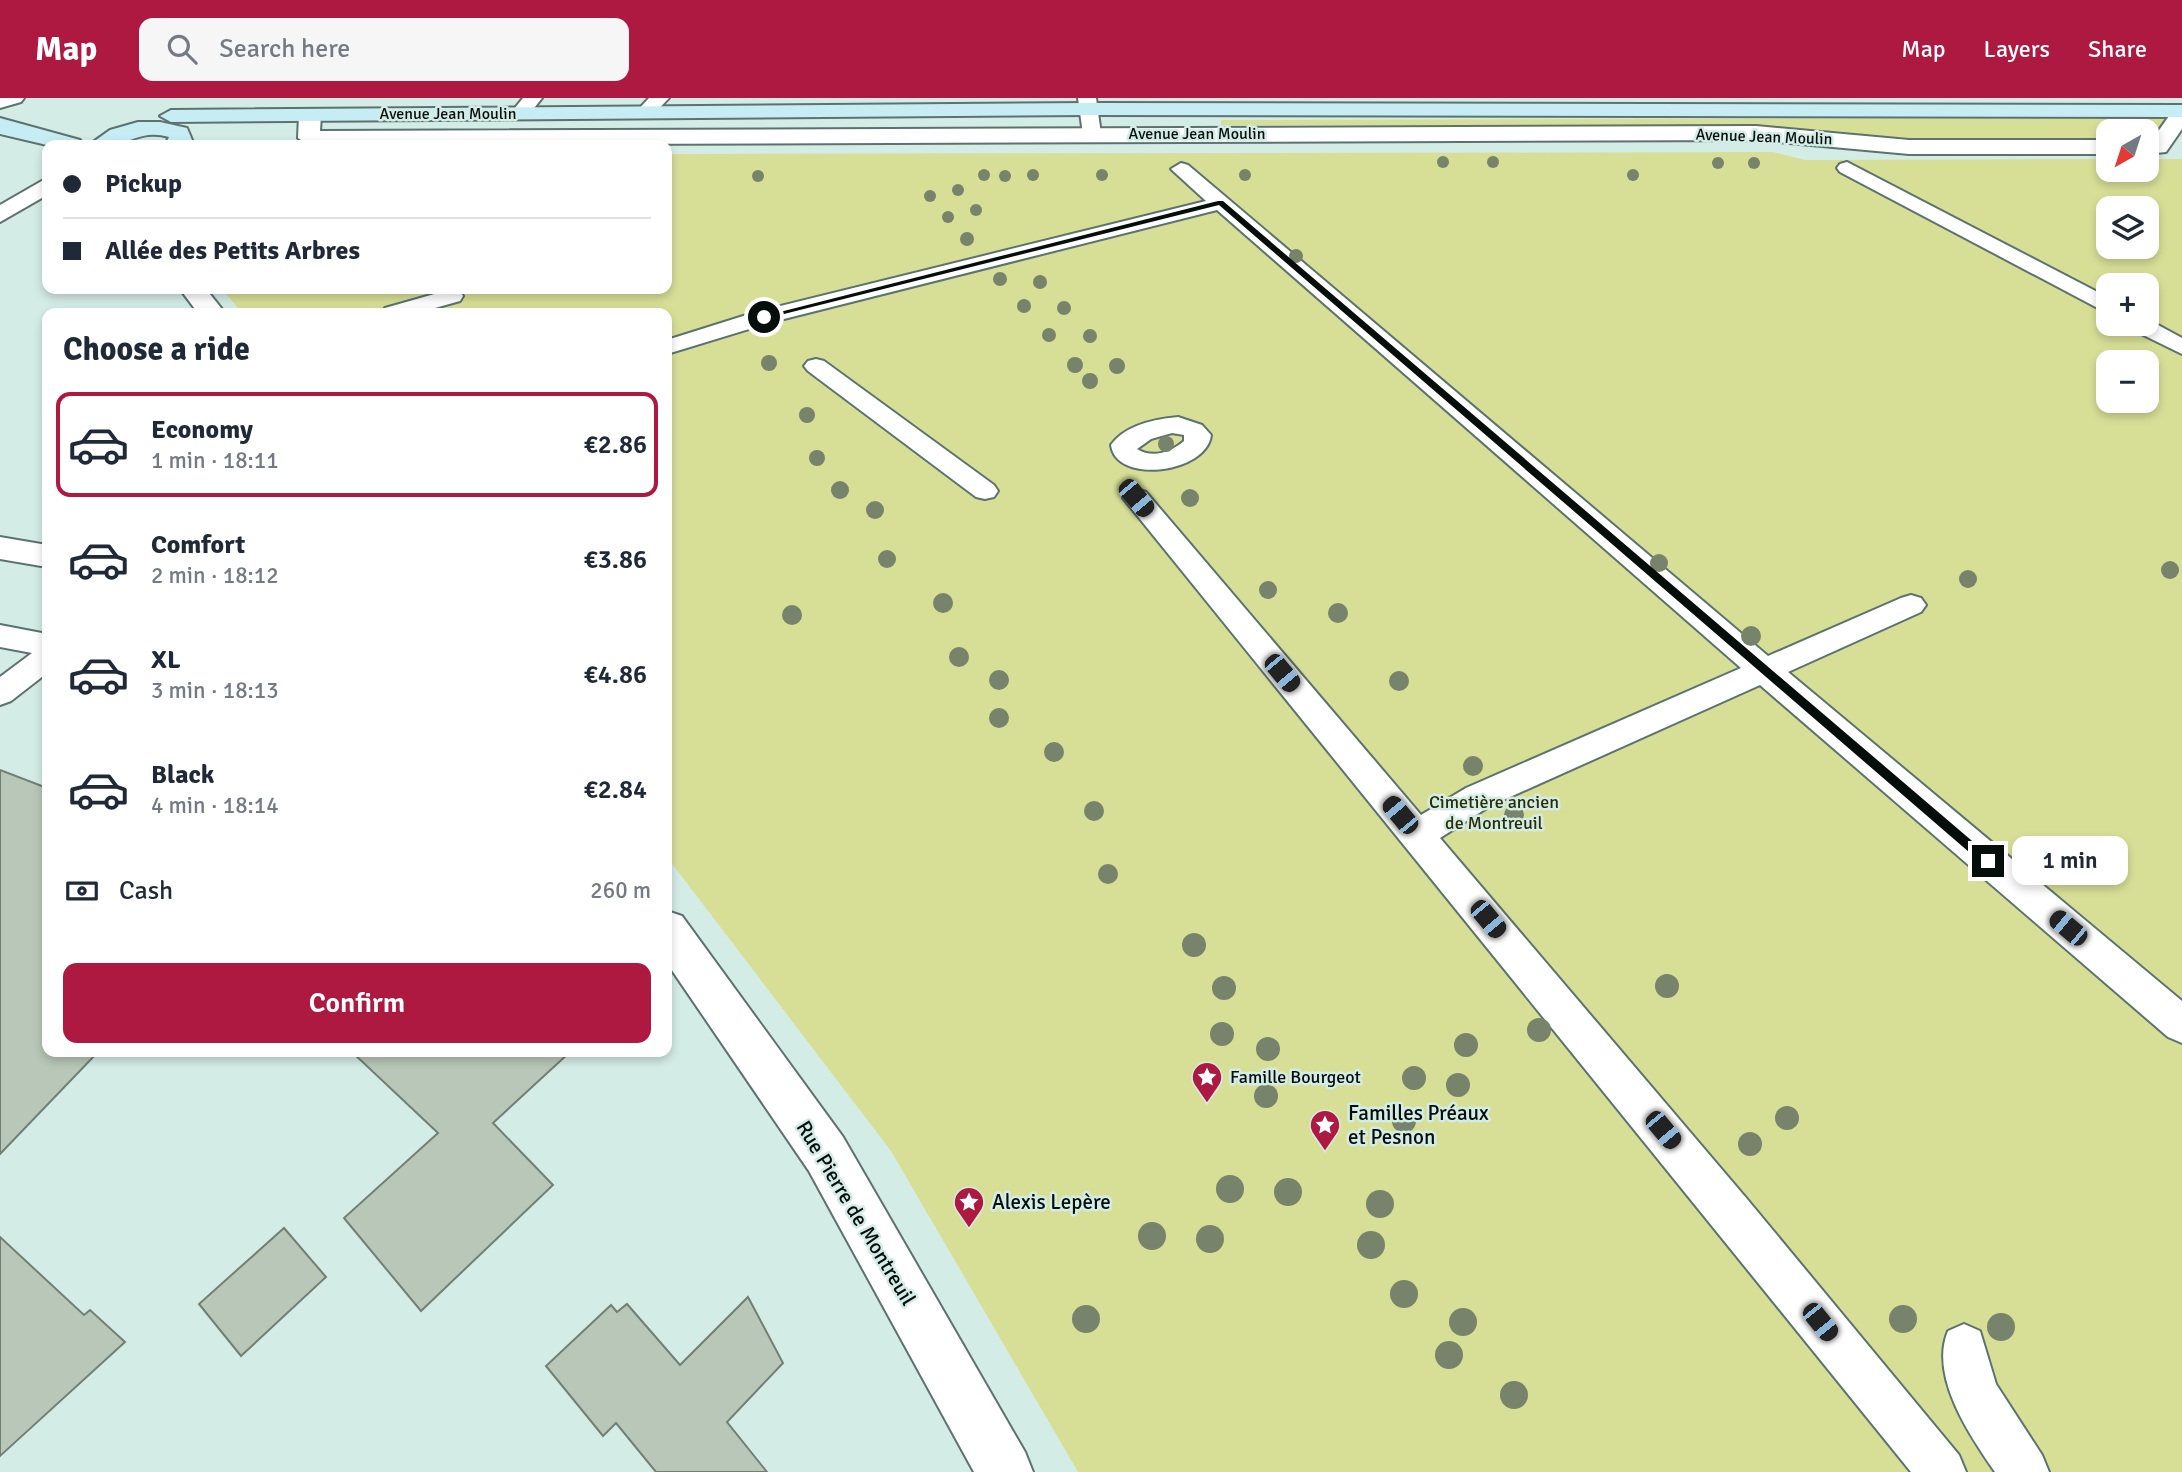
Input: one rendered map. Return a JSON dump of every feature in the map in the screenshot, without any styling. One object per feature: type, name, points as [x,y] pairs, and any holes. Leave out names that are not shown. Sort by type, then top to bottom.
[{"type":"main road","points":[[181,140],[179,133],[165,122],[196,98]]},
{"type":"main road","name":"Avenue Jean Moulin","points":[[108,140],[117,135],[165,122],[527,106],[1088,103],[2182,112]]},
{"type":"main road","points":[[0,124],[8,129],[52,140]]},
{"type":"street","name":"Avenue Jean Moulin","points":[[2160,144],[2182,112]]},
{"type":"street","name":"Avenue Jean Moulin","points":[[310,115],[309,138],[1756,133],[1909,147],[2096,147]]},
{"type":"street","points":[[0,215],[42,188]]},
{"type":"street","points":[[196,294],[208,308]]},
{"type":"street","points":[[0,548],[42,554]]},
{"type":"street","name":"Rue Pierre de Montreuil","points":[[672,936],[826,1154],[1005,1472]]},
{"type":"lane","points":[[0,103],[15,98]]},
{"type":"lane","points":[[1088,103],[1091,134]]},
{"type":"lane","points":[[1847,168],[2096,300]]},
{"type":"lane","points":[[1181,169],[1768,670],[1928,811],[2182,1025]]},
{"type":"lane","points":[[672,345],[764,317],[1221,203]]},
{"type":"lane","points":[[410,308],[452,296]]},
{"type":"lane","points":[[2159,335],[2182,347]]},
{"type":"lane","points":[[816,366],[985,491]]},
{"type":"lane","points":[[1136,498],[1941,1472]]},
{"type":"lane","points":[[1417,835],[1479,797],[1911,605]]},
{"type":"lane","points":[[0,636],[42,644]]},
{"type":"lane","points":[[0,693],[42,661]]},
{"type":"lane","points":[[1964,1347],[1969,1377],[1986,1415],[1999,1439],[2025,1472]]},
{"type":"green space","points":[[2166,118],[2160,132],[2160,119],[2096,119],[2096,141],[1935,141],[1758,126],[1221,125],[1221,120]]},
{"type":"green space","name":"Cimetière ancien de Montreuil","points":[[1773,152],[1805,160],[2096,159],[2096,182],[2160,182],[2160,159],[2182,159],[2182,1472],[1078,1472],[891,1151],[672,864],[672,308],[238,308],[226,294],[672,294],[672,154]]},
{"type":"building","points":[[0,770],[42,786],[42,1057],[93,1057],[0,1154]]},
{"type":"building","points":[[357,1057],[565,1057],[493,1123],[553,1185],[421,1311],[344,1218],[438,1133]]},
{"type":"building","points":[[284,1228],[326,1277],[241,1356],[199,1304]]},
{"type":"building","points":[[0,1237],[84,1315],[90,1310],[125,1342],[0,1456]]},
{"type":"building","points":[[748,1297],[783,1363],[727,1422],[767,1472],[656,1472],[616,1423],[603,1436],[546,1366],[611,1305],[617,1312],[627,1304],[680,1365]]},
{"type":"place","name":"Famille Bourgeot","points":[[1207,1104]]},
{"type":"place","name":"Familles Préaux et Pesnon","points":[[1325,1152]]},
{"type":"place","name":"Alexis Lepère","points":[[969,1229]]},
{"type":"route","points":[[764,317],[1221,203],[1988,861]]}]
